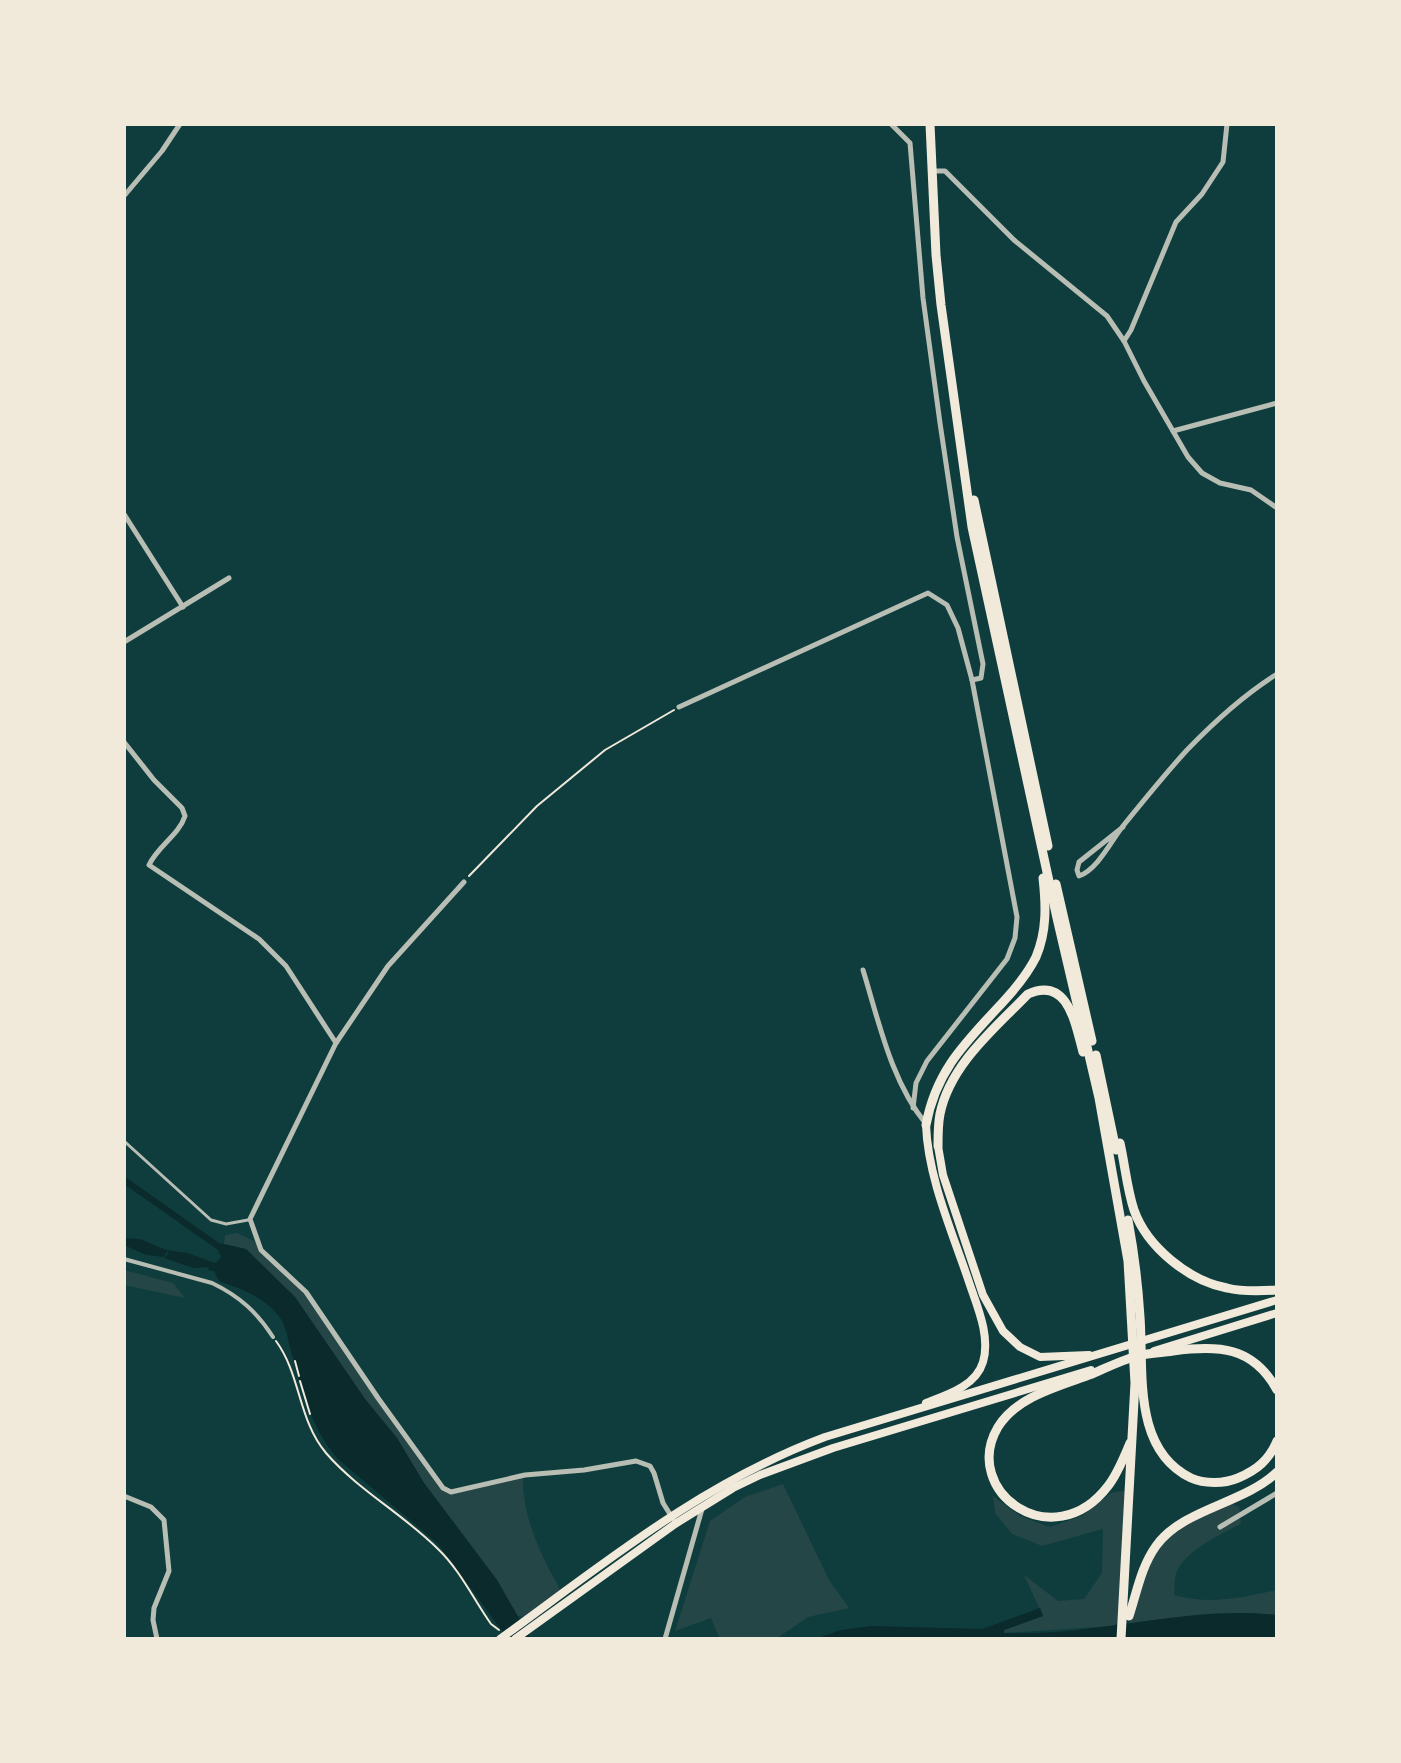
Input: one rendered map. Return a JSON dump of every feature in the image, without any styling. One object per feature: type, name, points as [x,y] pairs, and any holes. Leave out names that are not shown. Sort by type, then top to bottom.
[{"type":"highway","points":[[930,124],[941,305],[972,527],[1108,1141],[1136,1318]]},
{"type":"highway","points":[[963,458],[1066,930],[1105,1093],[1132,1242],[1139,1382],[1124,1639]]},
{"type":"highway","points":[[926,1125],[931,1098],[943,1072],[1036,957],[1046,909],[1026,780]]},
{"type":"highway","points":[[938,1146],[939,1115],[948,1086],[964,1062],[1028,994],[1041,988],[1051,989],[1073,1014],[1108,1141]]},
{"type":"highway","points":[[1105,1093],[1135,1212],[1156,1245],[1196,1276],[1226,1288],[1259,1292],[1277,1290]]},
{"type":"highway","points":[[1139,1382],[1130,1441],[1115,1476],[1095,1499],[1077,1512],[1042,1518],[1024,1513],[1008,1502],[991,1465],[992,1446],[998,1428],[1011,1413],[1045,1391],[1138,1356],[1195,1348],[1239,1352],[1263,1369],[1277,1390]]},
{"type":"highway","points":[[1139,1382],[1154,1444],[1179,1472],[1196,1480],[1213,1483],[1234,1480],[1257,1469],[1271,1454],[1277,1441]]},
{"type":"highway","points":[[1127,1616],[1134,1416]]},
{"type":"highway","points":[[1127,1616],[1143,1570],[1163,1538],[1181,1525],[1261,1485],[1277,1472]]},
{"type":"main road","points":[[867,1425],[960,1389],[983,1364],[986,1343],[980,1317],[935,1180],[927,1146],[926,1125]]},
{"type":"main road","points":[[938,1146],[943,1175],[983,1295],[1003,1331],[1020,1347],[1040,1357],[1064,1358],[1110,1352]]},
{"type":"main road","points":[[515,1639],[534,1620],[714,1488],[781,1454],[1277,1300]]},
{"type":"main road","points":[[673,1519],[760,1475],[803,1458],[1277,1313]]},
{"type":"main road","points":[[500,1635],[534,1620]]},
{"type":"street","points":[[124,196],[180,124]]},
{"type":"street","points":[[891,124],[910,143],[923,298],[938,408],[957,537],[983,664],[981,678],[972,680]]},
{"type":"street","points":[[1124,341],[1176,222],[1202,194],[1223,162],[1227,124]]},
{"type":"street","points":[[932,171],[945,171],[1014,240],[1107,316],[1173,431],[1202,473],[1220,483],[1251,490],[1277,508]]},
{"type":"street","points":[[1173,431],[1277,403]]},
{"type":"street","points":[[124,514],[183,607]]},
{"type":"street","points":[[124,642],[229,578]]},
{"type":"street","points":[[679,707],[928,593],[947,605],[958,628],[972,680],[996,813],[1015,892],[1017,917],[1015,938],[1007,959],[927,1061],[916,1083],[913,1108]]},
{"type":"street","points":[[1123,827],[1079,862],[1079,876],[1084,875],[1097,861],[1188,749],[1277,674]]},
{"type":"street","points":[[124,742],[154,780],[182,808],[185,816],[182,824],[154,854],[149,865],[259,939],[286,966],[336,1043]]},
{"type":"street","points":[[464,882],[388,966],[336,1043],[250,1219],[261,1250],[306,1292],[443,1488],[451,1492],[525,1475],[584,1470],[636,1461],[650,1466],[663,1503],[673,1519]]},
{"type":"street","points":[[863,970],[886,1045],[913,1108],[938,1146]]},
{"type":"street","points":[[926,1125],[939,1115]]},
{"type":"street","points":[[124,1259],[223,1288],[253,1311],[273,1337]]},
{"type":"street","points":[[665,1639],[702,1506],[714,1488]]},
{"type":"street","points":[[1220,1527],[1277,1493]]},
{"type":"street","points":[[124,1496],[151,1507],[164,1520],[169,1571],[154,1608],[157,1639]]},
{"type":"lane","points":[[124,1141],[211,1220],[226,1224],[250,1219]]},
{"type":"path","points":[[464,882],[537,806],[605,750],[679,707]]},
{"type":"path","points":[[273,1337],[289,1360],[307,1421],[324,1451],[440,1550],[500,1635]]},
{"type":"path","points":[[295,1361],[299,1376]]},
{"type":"path","points":[[300,1381],[310,1414]]},
{"type":"shaded area","points":[[124,1176],[219,1243],[246,1249],[295,1297],[365,1399],[397,1438],[424,1483],[497,1580],[531,1639],[508,1639],[438,1544],[328,1447],[308,1408],[283,1323],[272,1308],[251,1294],[219,1281],[214,1271],[208,1270],[209,1267],[193,1268],[164,1258],[167,1251],[164,1257],[146,1255],[124,1245],[124,1238],[140,1239],[166,1250],[188,1253],[215,1263],[221,1257],[218,1250],[124,1184]]},
{"type":"shaded area","points":[[237,1233],[256,1242],[294,1279],[438,1483],[451,1492],[523,1475],[524,1497],[532,1530],[561,1595],[531,1617],[516,1616],[497,1580],[424,1483],[397,1438],[365,1399],[295,1297],[245,1249],[224,1244],[225,1235]]},
{"type":"shaded area","points":[[124,1270],[173,1283],[185,1298],[124,1285]]},
{"type":"shaded area","points":[[783,1484],[829,1580],[849,1608],[808,1617],[776,1639],[720,1639],[711,1618],[675,1631],[710,1521],[745,1497]]},
{"type":"shaded area","points":[[1127,1490],[1124,1617],[1114,1626],[1004,1633],[1003,1630],[1043,1616],[1024,1575],[1058,1601],[1084,1599],[1102,1573],[1103,1529],[1042,1546],[1012,1534],[995,1513],[993,1496],[1020,1516],[1050,1527],[1082,1516],[1111,1493]]},
{"type":"shaded area","points":[[1228,1502],[1239,1507],[1241,1524],[1189,1555],[1176,1574],[1174,1595],[1213,1600],[1277,1590],[1277,1615],[1223,1614],[1130,1624],[1138,1592],[1161,1542],[1180,1527]]},
{"type":"shaded area","points":[[1040,1608],[1043,1616],[1004,1630],[1004,1633],[1038,1633],[1175,1617],[1243,1613],[1277,1615],[1277,1638],[815,1639],[841,1630],[871,1626],[982,1629]]}]
